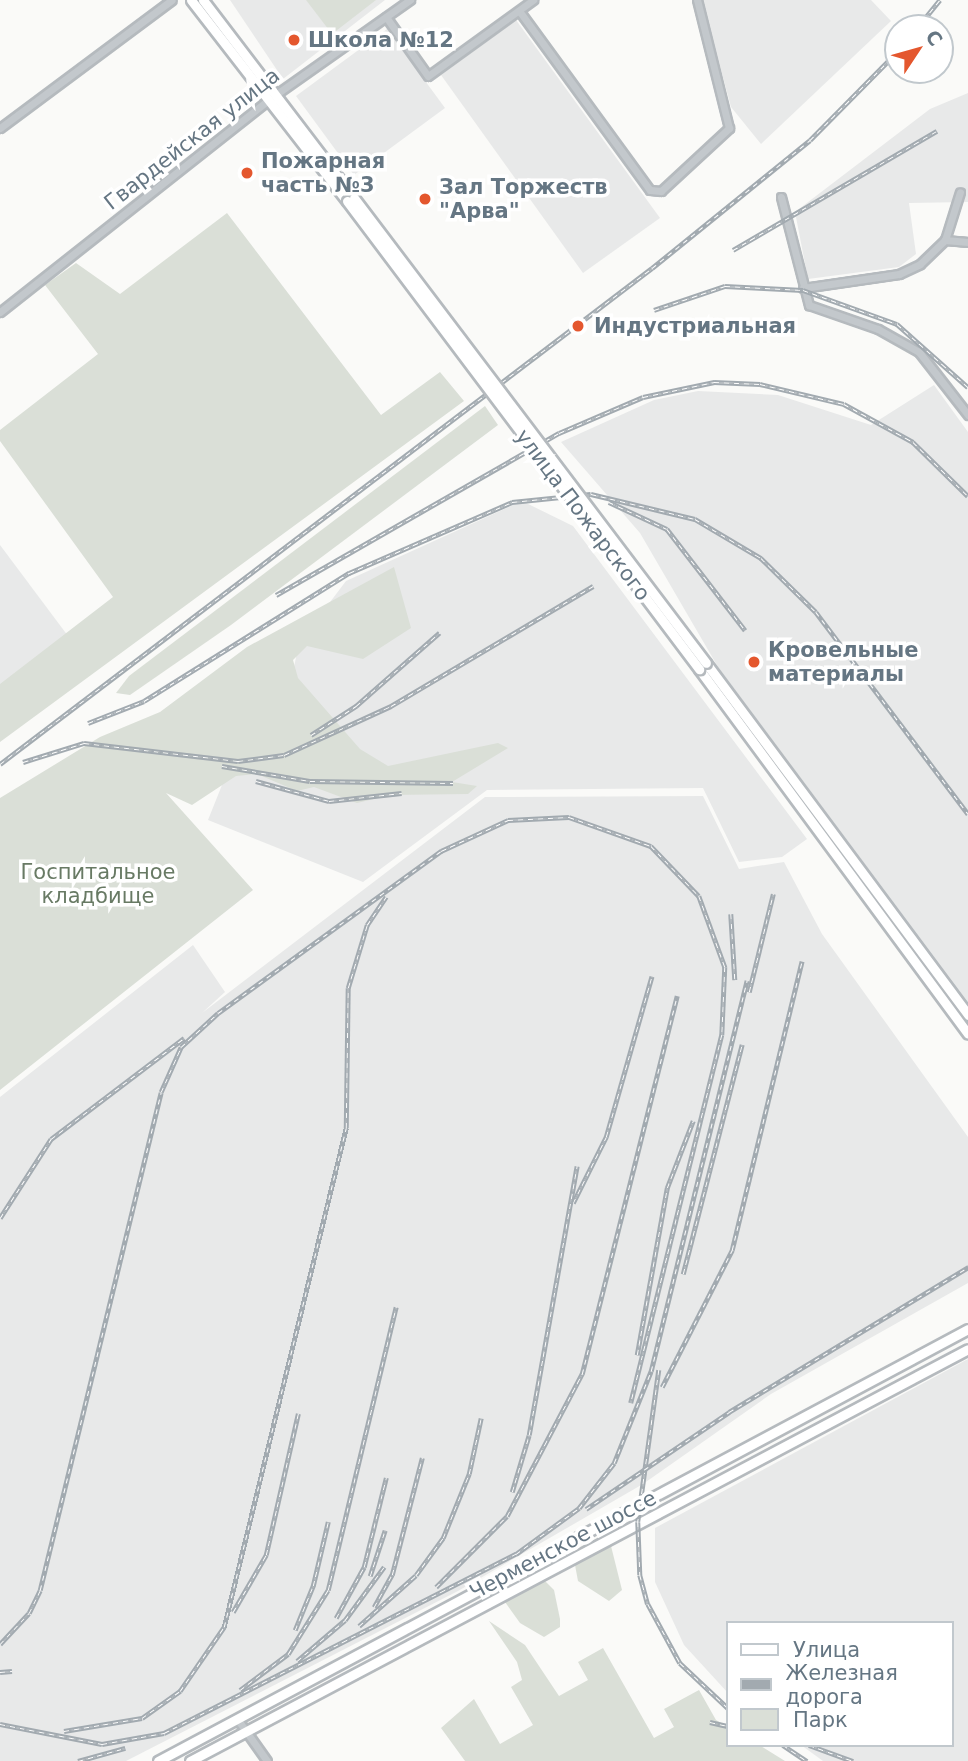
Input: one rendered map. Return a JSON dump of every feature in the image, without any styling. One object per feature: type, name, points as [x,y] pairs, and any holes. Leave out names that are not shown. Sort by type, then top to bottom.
[{"type":"main road","name":"улица Пожарского","points":[[191,0],[272,97]]},
{"type":"main road","name":"улица Пожарского","points":[[203,0],[272,97],[968,1015]]},
{"type":"main road","name":"улица Пожарского","points":[[702,666],[968,1034]]},
{"type":"main road","name":"Черменское шоссе","points":[[158,1761],[968,1329]]},
{"type":"main road","name":"Черменское шоссе","points":[[190,1761],[968,1349]]},
{"type":"street","points":[[0,128],[172,0]]},
{"type":"street","name":"Гвардейская улица","points":[[0,312],[272,97],[410,0]]},
{"type":"street","points":[[386,18],[428,76],[533,0]]},
{"type":"street","points":[[520,12],[650,190],[661,191],[729,128],[697,0]]},
{"type":"street","points":[[803,288],[899,274],[945,240],[960,192]]},
{"type":"street","points":[[781,197],[803,288],[814,310],[878,328],[919,352],[968,415]]},
{"type":"street","points":[[945,240],[968,243]]},
{"type":"street","points":[[237,1720],[267,1761]]},
{"type":"shaded area","name":"Школа №12","points":[[230,0],[385,0],[283,79]]},
{"type":"shaded area","points":[[702,0],[871,0],[884,14],[884,28],[761,144],[731,107]]},
{"type":"shaded area","points":[[516,20],[660,218],[583,273],[441,75]]},
{"type":"shaded area","points":[[387,29],[445,108],[354,175],[296,96]]},
{"type":"shaded area","points":[[968,93],[968,202],[909,203],[916,254],[899,267],[808,279],[795,212],[930,109]]},
{"type":"shaded area","points":[[934,385],[968,432],[968,1002],[718,667],[640,533],[561,442],[654,400],[698,391],[778,395],[871,425]]},
{"type":"shaded area","points":[[522,501],[573,526],[807,839],[782,857],[739,862],[703,788],[487,790],[363,882],[208,820],[228,770],[294,667],[299,643],[346,581]]},
{"type":"shaded area","points":[[0,545],[77,648],[0,709]]},
{"type":"shaded area","points":[[703,796],[739,869],[784,862],[822,934],[968,1137],[968,1283],[771,1394],[643,1484],[458,1591],[126,1761],[0,1761],[0,1097],[193,945],[225,992],[202,1013],[485,797]]},
{"type":"shaded area","points":[[968,1359],[968,1761],[823,1761],[804,1747],[954,1747],[954,1621],[726,1621],[726,1691],[684,1645],[655,1582],[655,1528]]},
{"type":"green space","points":[[306,0],[376,0],[332,34]]},
{"type":"green space","points":[[227,213],[381,415],[440,372],[464,401],[0,742],[0,684],[113,597],[0,441],[0,430],[98,354],[45,285],[76,263],[120,294]]},
{"type":"green space","points":[[485,406],[498,425],[231,625],[130,695],[116,693],[129,676]]},
{"type":"green space","name":"Госпитальное кладбище","points":[[394,567],[411,628],[363,659],[307,646],[293,660],[298,678],[360,749],[388,766],[498,743],[508,748],[452,782],[477,786],[468,794],[390,795],[357,803],[314,787],[297,791],[257,774],[236,776],[192,805],[166,793],[253,890],[0,1090],[0,798],[100,737],[160,712],[247,647]]},
{"type":"green space","points":[[611,1546],[622,1590],[609,1601],[578,1581],[575,1565]]},
{"type":"green space","points":[[544,1580],[554,1590],[560,1627],[544,1637],[520,1623],[505,1602]]},
{"type":"green space","points":[[489,1621],[525,1645],[559,1696],[588,1680],[578,1662],[603,1648],[654,1738],[674,1727],[664,1709],[699,1690],[716,1720],[726,1726],[726,1747],[762,1747],[785,1761],[465,1761],[441,1728],[474,1699],[500,1744],[533,1725],[511,1687],[522,1680],[517,1662]]},
{"type":"railway","points":[[928,14],[940,0]]},
{"type":"railway","points":[[0,764],[652,268],[810,140],[884,65]]},
{"type":"railway","points":[[733,250],[937,131]]},
{"type":"railway","points":[[654,310],[725,286],[803,290],[897,324],[968,387]]},
{"type":"railway","points":[[276,595],[559,433],[643,397],[714,382],[760,384],[844,404],[913,442],[968,496]]},
{"type":"railway","points":[[88,723],[144,701],[349,573],[512,502],[591,494],[695,519],[761,558],[816,612],[968,814]]},
{"type":"railway","points":[[609,502],[667,529],[745,630]]},
{"type":"railway","points":[[23,762],[84,743],[238,761],[284,755],[391,706],[593,586]]},
{"type":"railway","points":[[311,735],[356,706],[439,633]]},
{"type":"railway","points":[[222,766],[310,781],[453,783]]},
{"type":"railway","points":[[256,781],[329,801],[402,793]]},
{"type":"railway","points":[[0,1644],[29,1613],[40,1590],[161,1092],[181,1047],[218,1013],[441,851],[508,820],[569,817],[651,846],[699,896],[725,967],[722,1035],[631,1403]]},
{"type":"railway","points":[[749,992],[773,894]]},
{"type":"railway","points":[[64,1731],[142,1718],[180,1691],[224,1627],[346,1128],[348,988],[367,925],[386,897]]},
{"type":"railway","points":[[731,914],[735,980]]},
{"type":"railway","points":[[662,1387],[732,1250],[802,961]]},
{"type":"railway","points":[[573,1203],[606,1137],[652,976]]},
{"type":"railway","points":[[0,1724],[102,1744],[164,1733],[516,1554],[579,1508],[614,1463],[651,1371],[747,981]]},
{"type":"railway","points":[[436,1587],[507,1516],[582,1374],[677,996]]},
{"type":"railway","points":[[0,1218],[51,1139],[184,1038]]},
{"type":"railway","points":[[683,1274],[742,1044]]},
{"type":"railway","points":[[637,1355],[667,1188],[693,1121]]},
{"type":"railway","points":[[512,1492],[529,1435],[577,1166]]},
{"type":"railway","points":[[586,1509],[729,1412],[968,1267]]},
{"type":"railway","points":[[240,1690],[288,1654],[328,1590],[396,1307]]},
{"type":"railway","points":[[659,1370],[638,1522],[640,1575],[648,1604],[680,1663],[726,1706]]},
{"type":"railway","points":[[233,1612],[266,1555],[298,1414]]},
{"type":"railway","points":[[359,1626],[416,1575],[443,1538],[469,1474],[481,1418]]},
{"type":"railway","points":[[374,1607],[392,1575],[422,1458]]},
{"type":"railway","points":[[336,1618],[364,1567],[386,1478]]},
{"type":"railway","points":[[295,1630],[313,1586],[328,1522]]},
{"type":"railway","points":[[370,1576],[385,1530]]},
{"type":"railway","points":[[297,1661],[345,1620],[384,1567]]},
{"type":"railway","points":[[0,1672],[12,1671]]},
{"type":"railway","points":[[710,1722],[726,1726]]},
{"type":"railway","points":[[786,1747],[807,1761]]},
{"type":"railway","points":[[814,1747],[853,1761]]},
{"type":"railway","points":[[78,1761],[125,1748]]},
{"type":"place","name":"Школа №12","points":[[294,40]]},
{"type":"place","name":"Пожарная часть №3","points":[[247,173]]},
{"type":"place","name":"Зал Торжеств \"Арва\"","points":[[425,199]]},
{"type":"place","name":"Индустриальная","points":[[578,326]]},
{"type":"place","name":"Кровельные материалы","points":[[754,662]]}]
